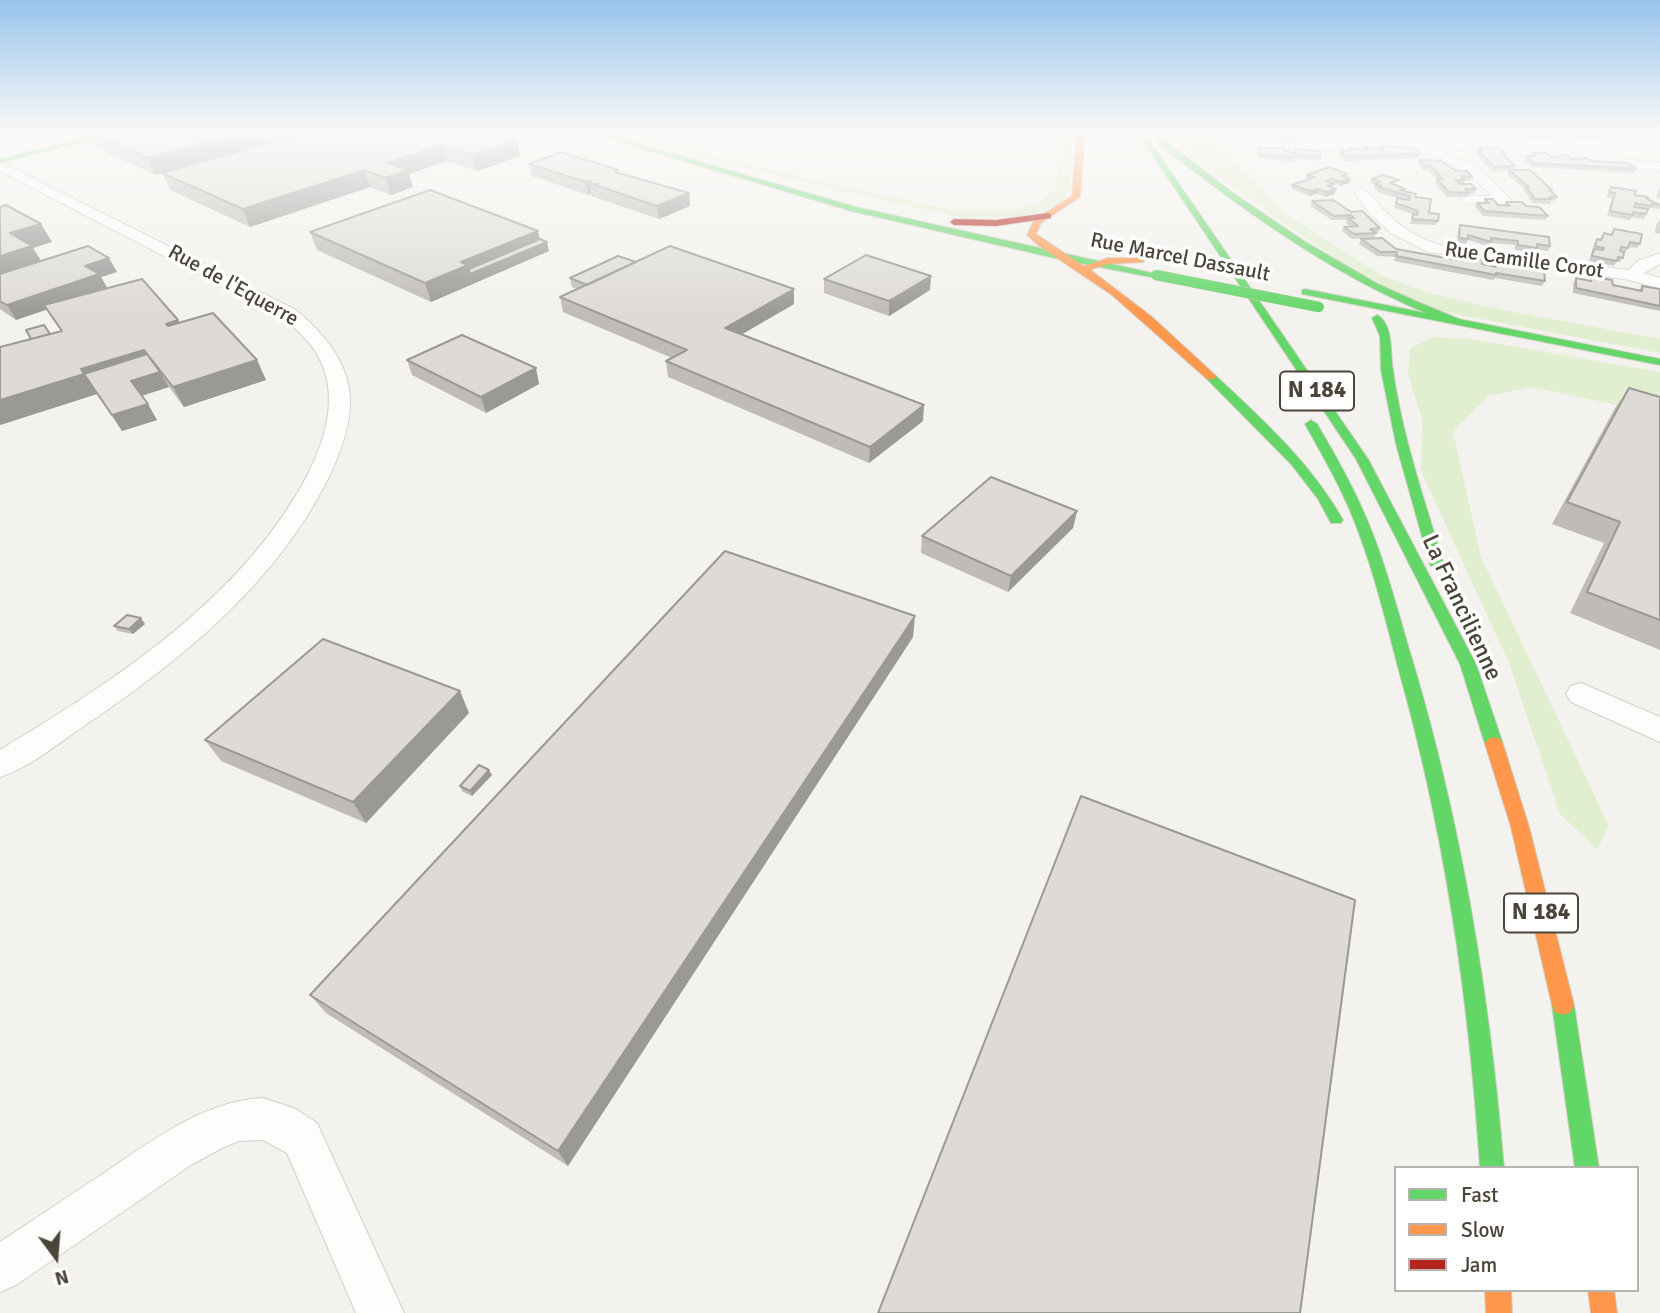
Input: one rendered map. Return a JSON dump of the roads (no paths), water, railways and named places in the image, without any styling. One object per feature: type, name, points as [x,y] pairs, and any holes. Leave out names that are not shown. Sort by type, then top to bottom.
[{"type":"main road","name":"Rue Marcel Dassault","points":[[804,194],[1063,257]]},
{"type":"main road","name":"Rue Marcel Dassault","points":[[834,194],[1032,237],[1318,307],[1429,330],[1660,364]]},
{"type":"main road","points":[[1076,194],[1068,206],[1033,227],[1032,237],[1063,257],[1091,268],[1166,334],[1297,460],[1322,492],[1341,529]]},
{"type":"main road","name":"La Francilienne","points":[[1182,194],[1362,459],[1468,664],[1520,827],[1561,990],[1587,1166]]},
{"type":"main road","points":[[1230,194],[1360,282],[1414,307],[1455,321]]},
{"type":"main road","points":[[954,222],[996,223],[1048,216]]},
{"type":"main road","name":"Rue Marcel Dassault","points":[[1091,268],[1149,265],[1352,301],[1660,364]]},
{"type":"main road","points":[[1211,271],[1234,306]]},
{"type":"main road","points":[[1352,301],[1364,296],[1365,289],[1360,282]]},
{"type":"main road","points":[[1352,301],[1377,318],[1383,327],[1386,368],[1415,493],[1468,664]]},
{"type":"main road","points":[[1386,342],[1402,336]]},
{"type":"main road","name":"N 184","points":[[1300,407],[1330,456],[1356,510],[1406,663],[1449,821],[1472,953],[1488,1086],[1492,1166]]},
{"type":"main road","points":[[1358,563],[1406,663]]},
{"type":"main road","points":[[1498,1292],[1499,1313]]},
{"type":"main road","points":[[1601,1292],[1604,1313]]},
{"type":"street","name":"Rue de l'Equerre","points":[[0,765],[78,716],[135,675],[190,631],[241,583],[284,535],[315,487],[338,428],[340,406],[335,375],[325,349],[304,325],[290,314],[60,194]]},
{"type":"street","name":"Rue Camille Corot","points":[[1363,194],[1373,211],[1421,244],[1440,250],[1515,258],[1602,274],[1632,275],[1644,265],[1660,258]]},
{"type":"street","points":[[1468,199],[1505,201],[1498,194]]},
{"type":"street","points":[[1632,275],[1660,284]]},
{"type":"street","points":[[1581,694],[1660,730]]},
{"type":"street","points":[[0,1269],[176,1150],[239,1120],[264,1119],[281,1124],[302,1138],[380,1313]]}]
